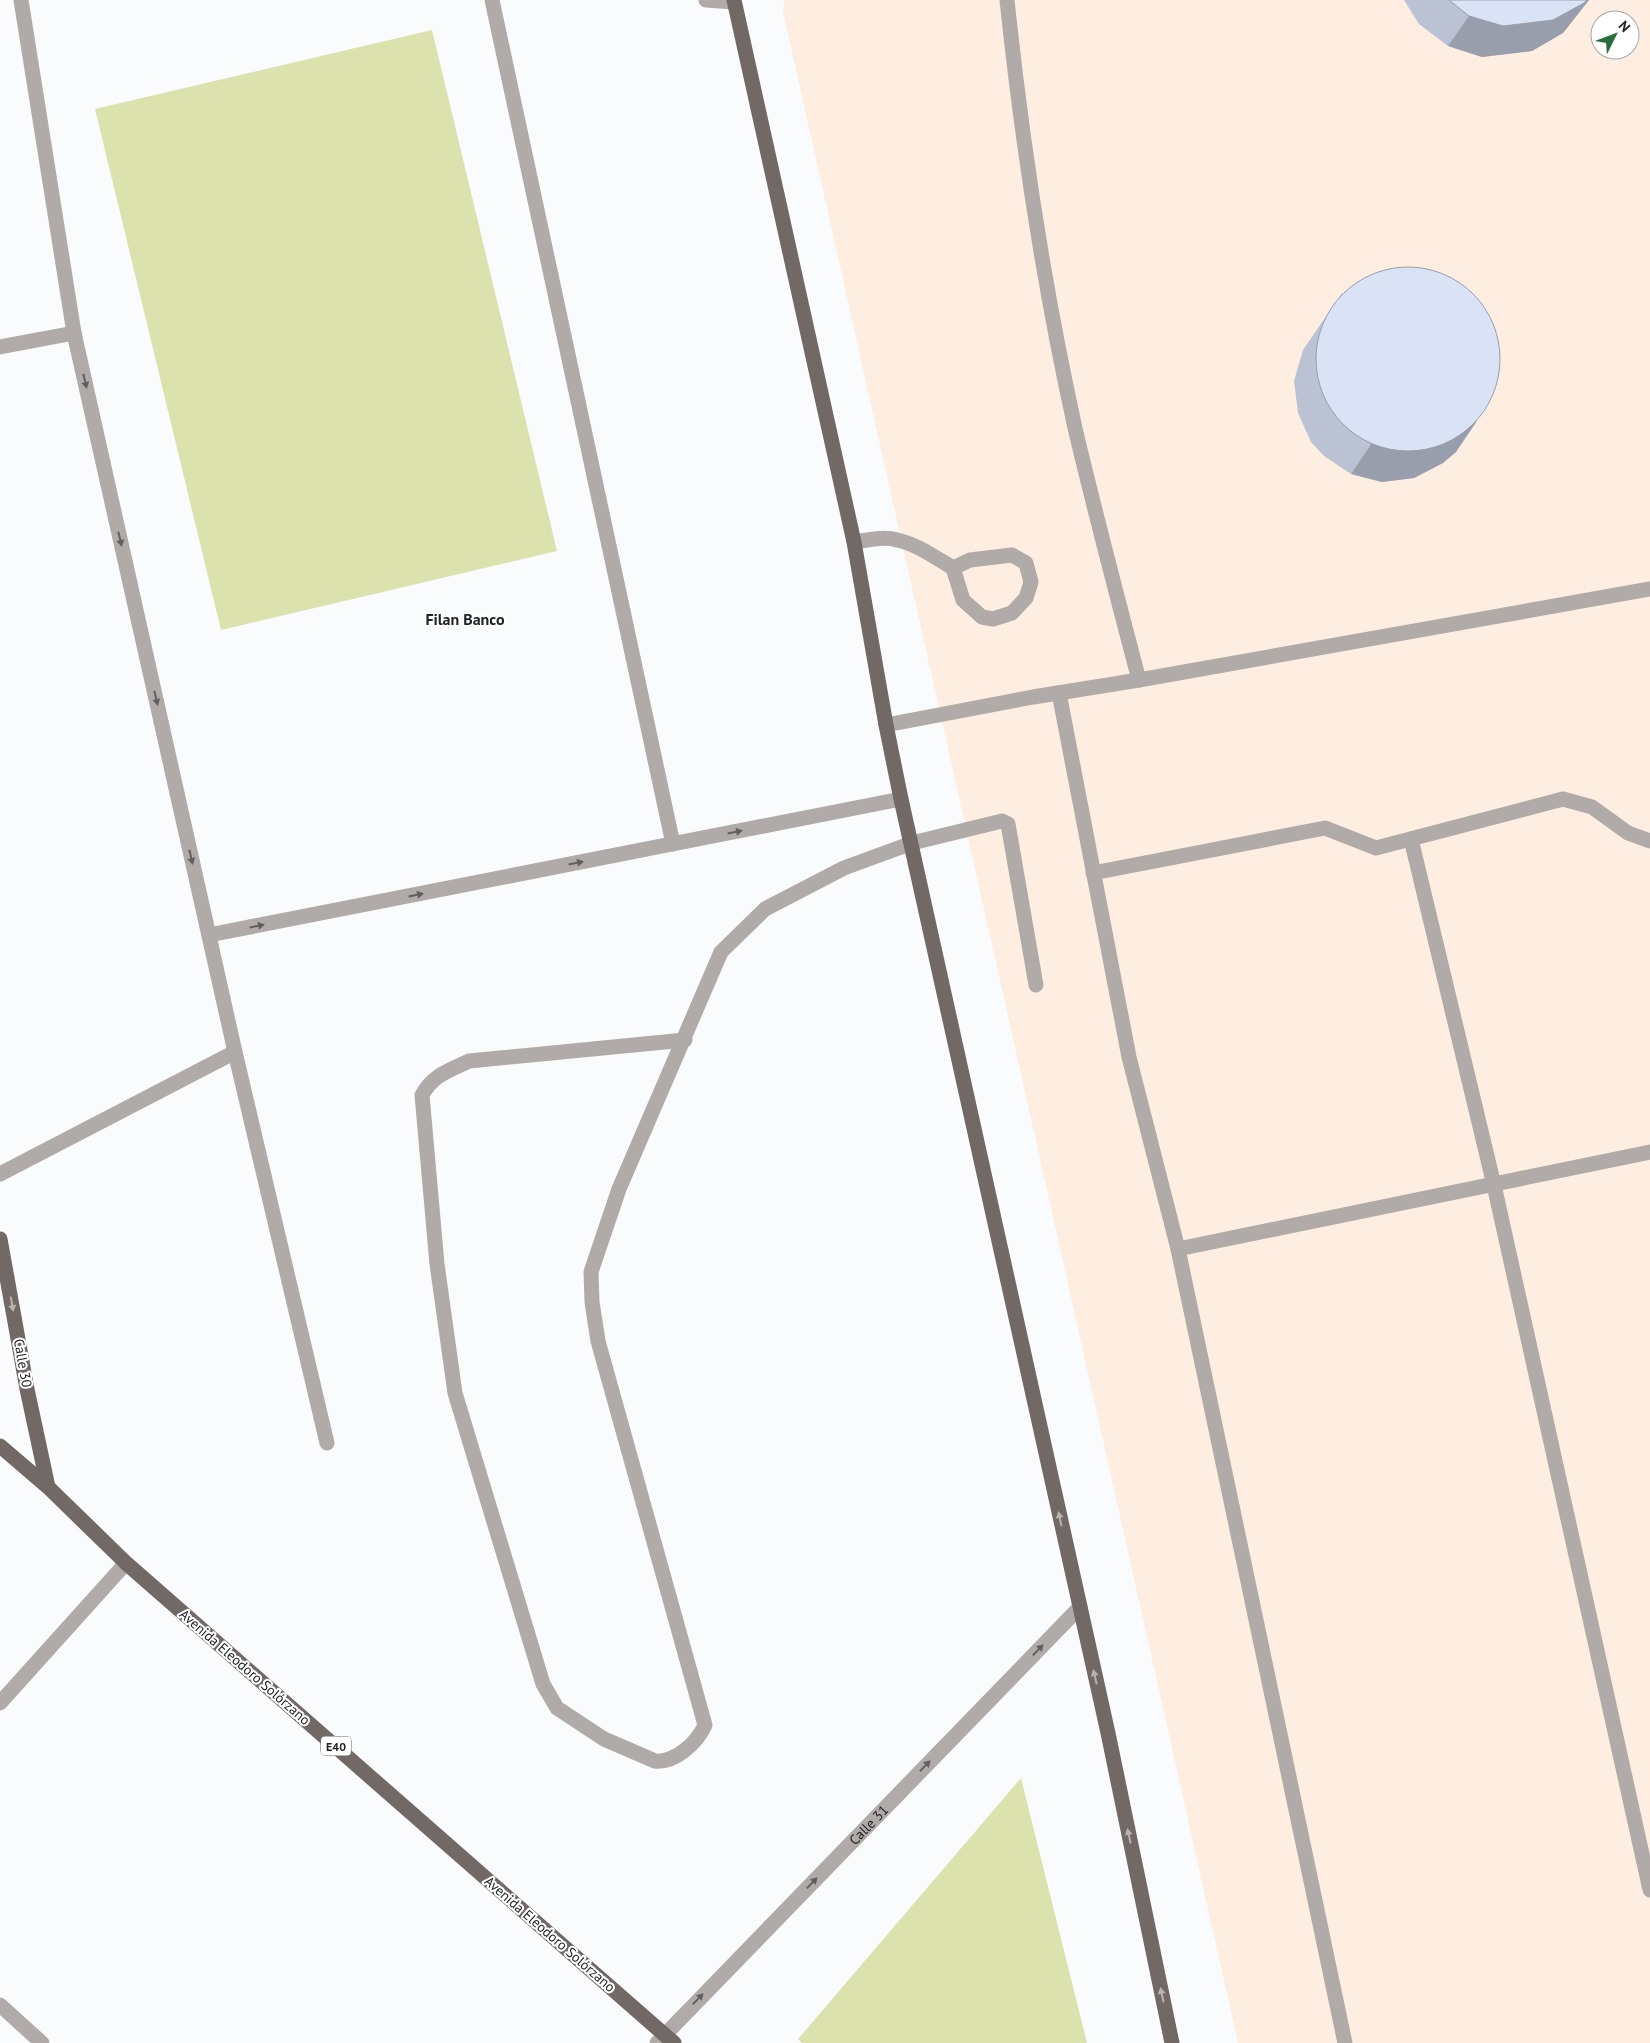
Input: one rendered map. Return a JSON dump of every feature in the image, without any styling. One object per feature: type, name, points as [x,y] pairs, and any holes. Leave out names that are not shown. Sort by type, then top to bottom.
[{"type":"main road","points":[[734,1],[854,542],[901,799],[1108,1733],[1172,2043]]},
{"type":"main road","name":"Calle 30","points":[[0,1239],[27,1389],[48,1487]]},
{"type":"main road","name":"Avenida Eleodoro Solórzano","points":[[0,1446],[48,1487],[126,1563],[665,2040]]},
{"type":"street","points":[[21,0],[74,333],[235,1052],[327,1443]]},
{"type":"street","points":[[492,0],[673,844]]},
{"type":"street","points":[[706,0],[734,1]]},
{"type":"street","points":[[1007,0],[1028,169],[1050,298],[1077,436],[1105,553],[1139,680]]},
{"type":"street","points":[[0,347],[74,333]]},
{"type":"street","points":[[854,542],[885,538],[897,540],[917,547],[953,568],[963,600],[982,617],[993,619],[1012,613],[1026,598],[1031,582],[1026,563],[1012,555],[970,560],[953,568]]},
{"type":"street","points":[[886,725],[1650,589]]},
{"type":"street","points":[[1059,694],[1129,1057],[1178,1249],[1345,2043]]},
{"type":"street","points":[[209,935],[901,799]]},
{"type":"street","points":[[1093,873],[1325,828],[1376,848],[1563,799],[1592,807],[1628,833],[1650,841]]},
{"type":"street","points":[[684,1040],[468,1062],[442,1074],[429,1083],[422,1095],[437,1264],[455,1393],[543,1684],[557,1708],[604,1739],[655,1761],[662,1762],[670,1760],[699,1737],[705,1725],[598,1341],[592,1302],[591,1272],[619,1189],[684,1040],[721,952],[765,909],[844,868],[912,843],[1002,821],[1008,824],[1036,985]]},
{"type":"street","points":[[1411,839],[1494,1185],[1650,1890]]},
{"type":"street","points":[[0,1174],[235,1052]]},
{"type":"street","points":[[1178,1249],[1650,1152]]},
{"type":"street","points":[[0,1703],[126,1563]]},
{"type":"street","name":"Calle 31","points":[[665,2040],[1080,1607]]},
{"type":"street","points":[[0,2005],[42,2043]]},
{"type":"shaded area","points":[[784,0],[1650,0],[1650,2043],[1238,2043],[783,12]]},
{"type":"green space","points":[[432,30],[557,551],[221,630],[95,109]]},
{"type":"green space","points":[[1021,1778],[1087,2043],[802,2043],[798,2039]]},
{"type":"building","points":[[1449,0],[1587,0],[1553,20],[1503,26],[1469,16]]},
{"type":"building","points":[[1408,267],[1426,269],[1443,274],[1473,294],[1493,324],[1498,341],[1500,359],[1498,377],[1493,394],[1473,424],[1443,444],[1426,449],[1408,451],[1390,449],[1373,444],[1343,424],[1323,394],[1318,377],[1316,359],[1318,341],[1323,324],[1343,294],[1373,274],[1390,269]]},
{"type":"district","name":"Filan Banco","points":[[465,619]]}]
